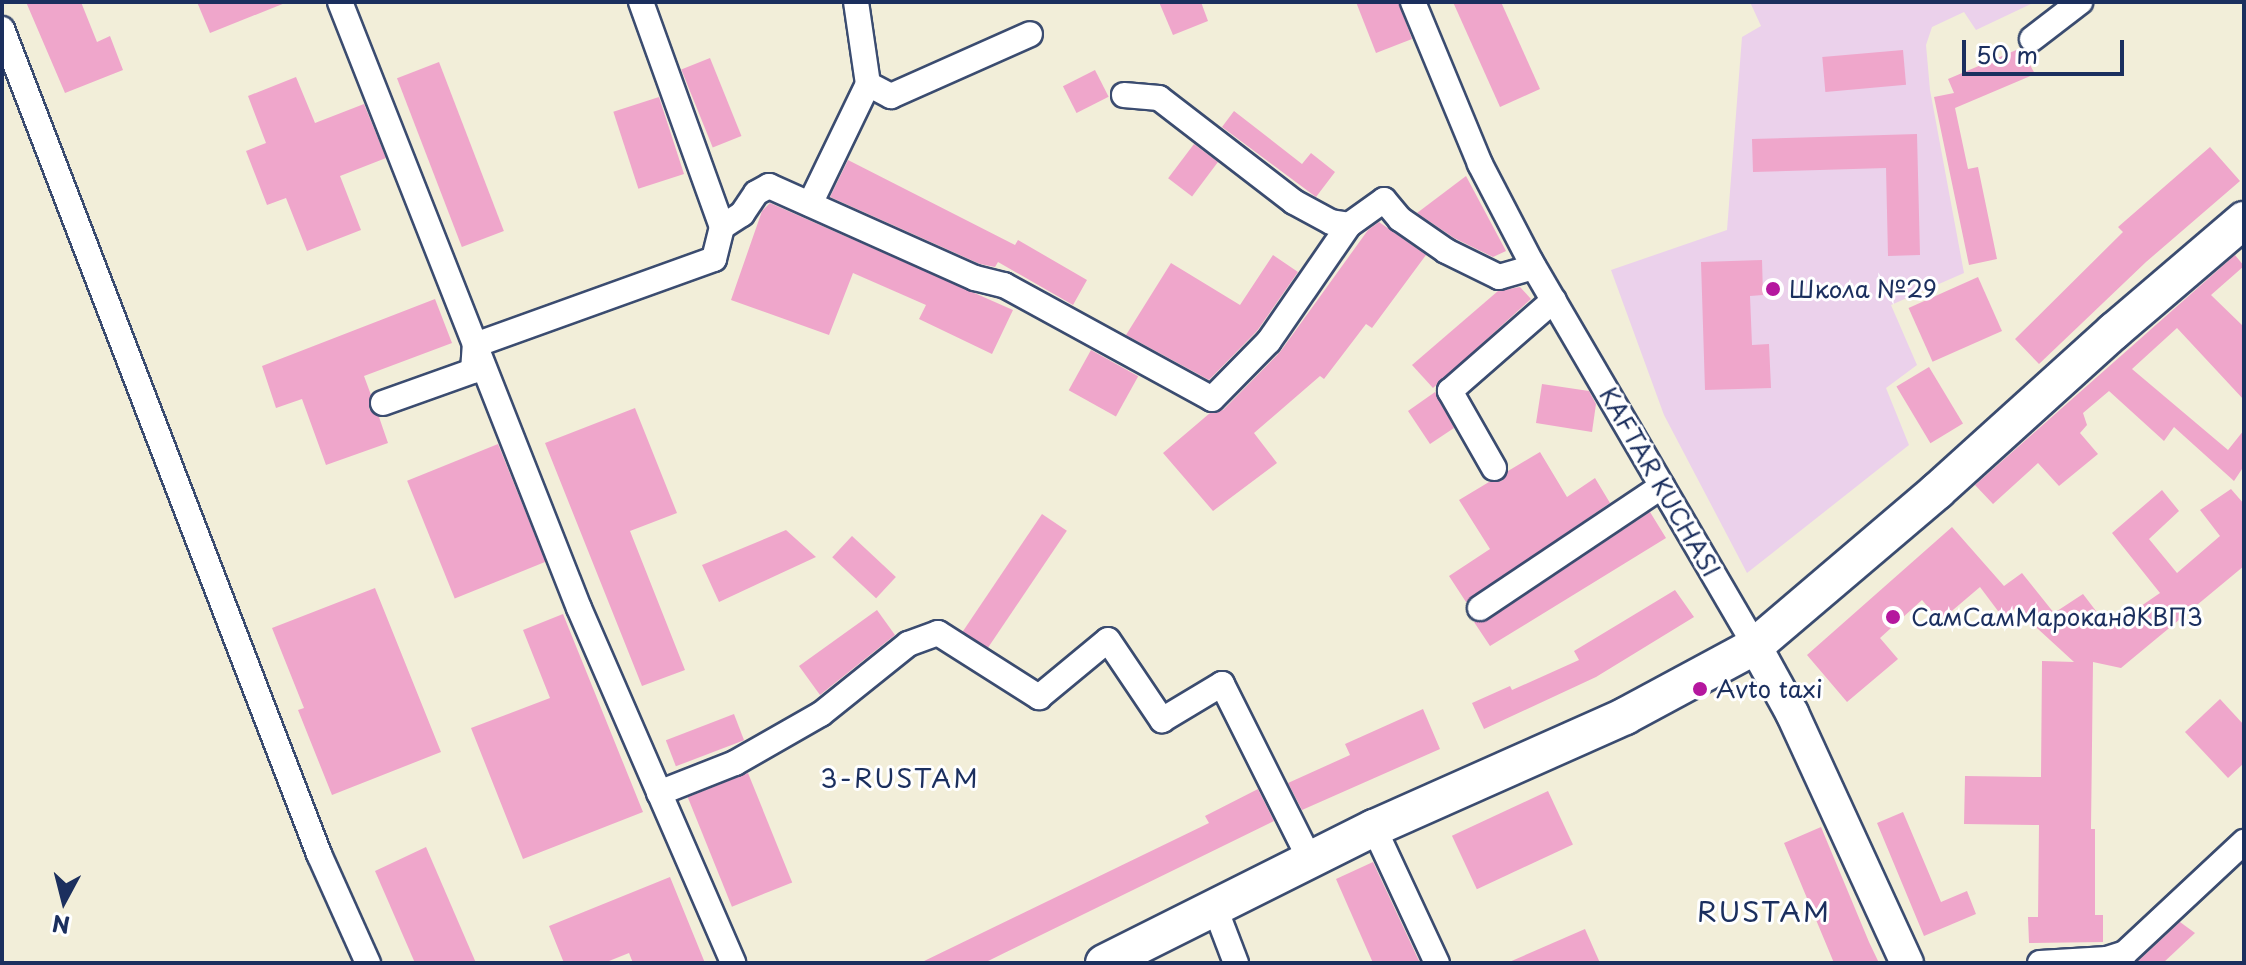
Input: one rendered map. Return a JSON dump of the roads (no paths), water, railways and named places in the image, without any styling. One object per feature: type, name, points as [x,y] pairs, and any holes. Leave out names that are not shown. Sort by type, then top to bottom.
[{"type":"main road","points":[[1104,963],[1374,828],[1625,716],[1755,646],[1937,491],[2114,331],[2244,220]]},
{"type":"street","points":[[340,2],[579,608],[733,963]]},
{"type":"street","points":[[475,345],[714,259],[722,227],[641,2]]},
{"type":"street","points":[[810,204],[868,84],[856,2]]},
{"type":"street","name":"KAFTAR KUCHASI","points":[[1413,2],[1480,164],[1534,267],[1792,713],[1907,963]]},
{"type":"street","points":[[2032,39],[2080,2]]},
{"type":"street","points":[[2,29],[319,854],[368,963]]},
{"type":"street","points":[[868,84],[891,96],[1030,34]]},
{"type":"street","points":[[1124,95],[1159,98],[1294,202],[1331,222],[1349,225]]},
{"type":"street","points":[[722,227],[742,214],[756,193],[769,186],[975,278],[1004,285],[1212,399],[1269,341],[1349,225],[1384,200],[1400,219],[1446,251],[1499,277],[1534,267]]},
{"type":"street","points":[[1494,468],[1450,391],[1554,300]]},
{"type":"street","points":[[383,403],[473,371],[475,345]]},
{"type":"street","points":[[1480,608],[1662,486]]},
{"type":"street","points":[[659,793],[735,763],[809,721],[908,644],[938,633],[1039,697],[1108,640],[1162,720],[1222,684],[1310,860]]},
{"type":"street","points":[[1374,828],[1437,963]]},
{"type":"street","points":[[2040,963],[2107,959],[2125,953],[2244,842]]},
{"type":"street","points":[[1215,908],[1236,963]]},
{"type":"place","name":"Школа №29","points":[[1773,289]]},
{"type":"place","name":"СамСамМарокандКВП3","points":[[1893,617]]},
{"type":"place","name":"Avto taxi","points":[[1700,689]]},
{"type":"district","name":"3-RUSTAM","points":[[900,778]]},
{"type":"district","name":"RUSTAM","points":[[1764,911]]}]
